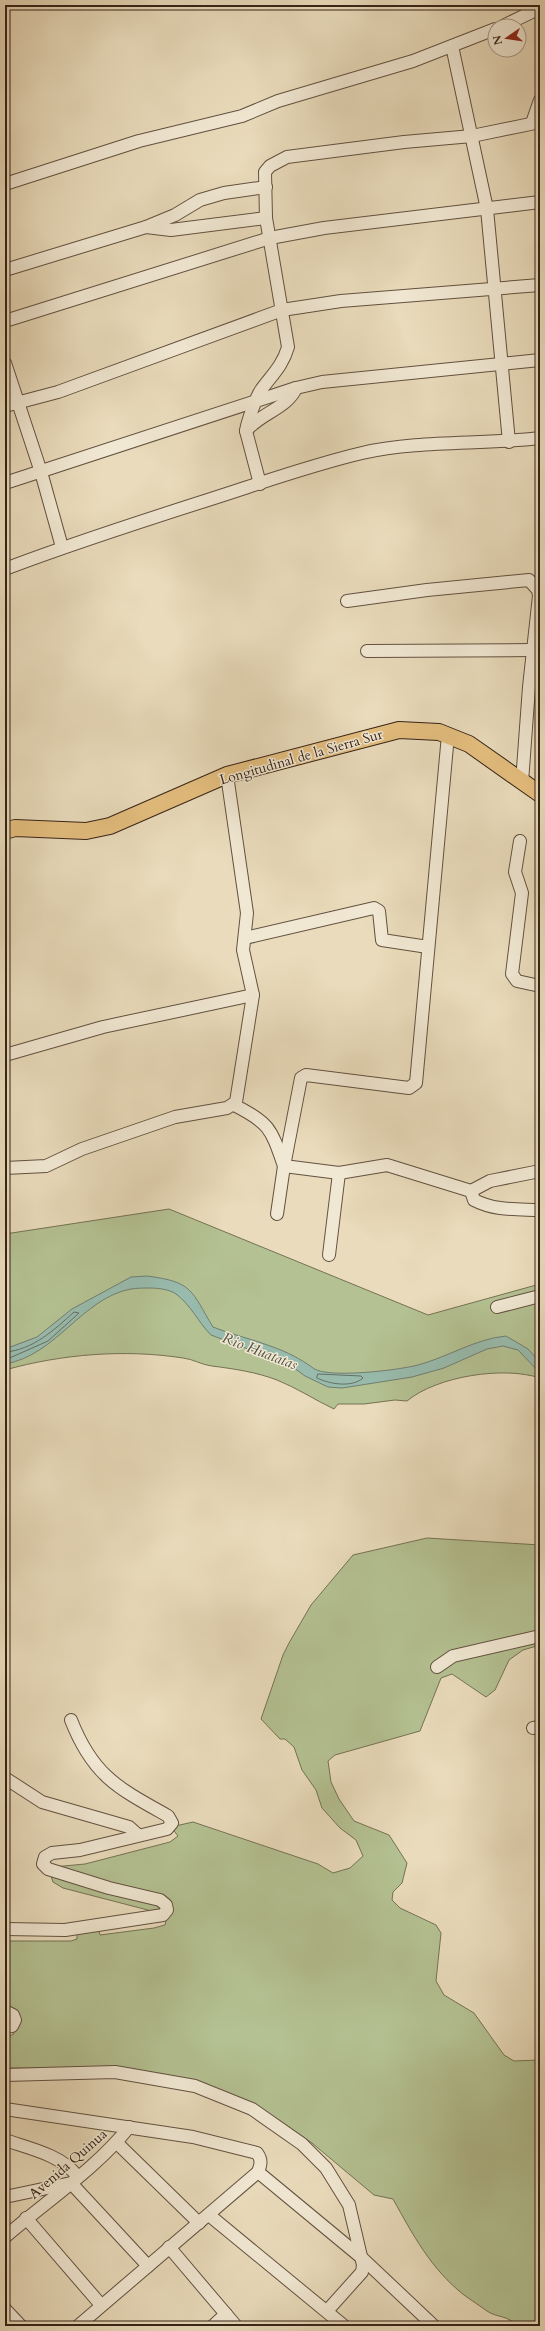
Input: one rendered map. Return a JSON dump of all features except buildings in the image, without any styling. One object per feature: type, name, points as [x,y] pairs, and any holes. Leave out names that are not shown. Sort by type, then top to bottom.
[{"type":"main road","name":"Longitudinal de la Sierra Sur","points":[[5,831],[15,828],[86,831],[110,826],[227,775],[400,730],[439,732],[469,744],[540,794]]},
{"type":"street","points":[[519,18],[540,8]]},
{"type":"street","points":[[5,184],[139,141],[242,116],[278,101],[406,64],[487,32]]},
{"type":"street","points":[[452,46],[487,209],[509,442]]},
{"type":"street","points":[[260,484],[246,431],[248,422],[258,401],[260,391],[280,366],[288,347],[266,218],[265,172],[270,166],[287,157],[404,142],[472,136],[537,122],[540,100]]},
{"type":"street","points":[[5,270],[146,227],[175,215],[200,200],[224,194],[266,187]]},
{"type":"street","points":[[5,321],[270,238],[324,228],[540,202]]},
{"type":"street","points":[[146,227],[171,230],[266,218]]},
{"type":"street","points":[[5,406],[58,392],[282,310],[340,301],[494,290],[540,285]]},
{"type":"street","points":[[5,483],[296,388],[322,382],[540,360]]},
{"type":"street","points":[[5,363],[41,472],[62,547]]},
{"type":"street","points":[[246,431],[261,417],[293,396],[296,388]]},
{"type":"street","points":[[5,569],[62,547],[363,453],[419,446],[509,442],[540,438]]},
{"type":"street","points":[[347,601],[427,590],[529,580],[538,590],[539,596],[522,782]]},
{"type":"street","points":[[367,651],[533,650]]},
{"type":"street","points":[[278,1214],[284,1166],[301,1078],[306,1075],[409,1088],[413,1087],[417,1072],[448,735]]},
{"type":"street","points":[[5,1168],[46,1166],[82,1149],[175,1117],[227,1108],[236,1102],[253,995],[242,950],[245,938],[247,913],[227,775]]},
{"type":"street","points":[[520,841],[515,872],[522,893],[512,974],[517,981],[540,986]]},
{"type":"street","points":[[245,938],[374,908],[379,910],[382,940],[428,947]]},
{"type":"street","points":[[5,1055],[103,1027],[253,995]]},
{"type":"street","points":[[234,1104],[262,1119],[272,1133],[284,1166]]},
{"type":"street","points":[[284,1166],[339,1173],[387,1165],[471,1191],[490,1181],[540,1171]]},
{"type":"street","points":[[329,1255],[339,1173]]},
{"type":"street","points":[[471,1191],[474,1200],[493,1207],[515,1210],[540,1210]]},
{"type":"street","points":[[497,1307],[540,1296]]},
{"type":"street","points":[[437,1667],[453,1656],[540,1636]]},
{"type":"street","points":[[5,1929],[65,1930],[163,1916],[167,1910],[166,1905],[160,1900],[140,1894],[109,1888],[48,1870],[43,1864],[45,1857],[52,1853],[80,1850],[166,1829],[172,1826],[171,1820],[120,1788],[92,1762],[71,1720]]},
{"type":"street","points":[[5,1778],[42,1802],[129,1827],[138,1835]]},
{"type":"street","points":[[5,2011],[13,2015],[15,2020],[12,2026],[5,2027]]},
{"type":"street","points":[[5,2075],[115,2072],[195,2086],[252,2109],[302,2144],[326,2168],[349,2205],[362,2258],[362,2272],[327,2311]]},
{"type":"street","points":[[5,2109],[192,2137],[257,2153],[261,2163],[258,2172],[101,2305],[81,2325]]},
{"type":"street","name":"Avenida Quinua","points":[[5,2236],[117,2143],[129,2127]]},
{"type":"street","points":[[5,2140],[62,2161],[72,2168],[74,2179],[148,2266]]},
{"type":"street","points":[[117,2143],[199,2223]]},
{"type":"street","points":[[258,2172],[362,2258],[434,2326]]},
{"type":"street","points":[[5,2197],[74,2179]]},
{"type":"street","points":[[209,2215],[344,2326]]},
{"type":"street","points":[[26,2218],[101,2305]]},
{"type":"street","points":[[169,2248],[236,2326]]},
{"type":"street","points":[[5,2309],[21,2326]]},
{"type":"street","points":[[213,2326],[226,2314]]},
{"type":"green space","points":[[169,1209],[428,1315],[540,1284],[540,1378],[508,1373],[490,1373],[435,1385],[420,1392],[407,1401],[395,1400],[364,1404],[338,1404],[334,1409],[269,1377],[245,1371],[208,1365],[187,1359],[161,1355],[116,1354],[71,1357],[49,1360],[5,1370],[5,1234]]},
{"type":"green space","points":[[427,1538],[540,1545],[540,1645],[523,1650],[509,1660],[495,1690],[486,1697],[452,1674],[441,1678],[420,1731],[335,1755],[328,1761],[331,1782],[339,1799],[354,1821],[389,1835],[407,1863],[402,1883],[393,1892],[392,1900],[400,1908],[436,1925],[441,1933],[436,1981],[444,1995],[474,2013],[504,2055],[514,2061],[540,2060],[540,2326],[516,2326],[510,2320],[491,2313],[464,2295],[452,2285],[432,2263],[393,2199],[374,2195],[312,2143],[279,2120],[243,2101],[198,2081],[134,2069],[5,2068],[5,2038],[14,2034],[9,2027],[5,2026],[5,1941],[71,1941],[77,1939],[77,1933],[98,1928],[100,1935],[154,1928],[165,1925],[167,1915],[63,1888],[53,1882],[50,1873],[53,1867],[85,1864],[170,1842],[178,1836],[171,1827],[193,1822],[318,1864],[333,1873],[350,1868],[363,1856],[356,1840],[340,1828],[322,1808],[316,1790],[302,1770],[294,1747],[285,1739],[280,1739],[261,1719],[283,1655],[289,1643],[311,1605],[353,1555]]},
{"type":"water","name":"Rio Huatatas","points":[[147,1276],[174,1281],[183,1285],[195,1297],[213,1327],[278,1349],[321,1371],[347,1373],[409,1367],[429,1362],[472,1344],[506,1336],[528,1349],[540,1362],[540,1373],[518,1350],[503,1346],[487,1349],[444,1368],[412,1377],[342,1388],[328,1387],[305,1376],[290,1365],[211,1335],[186,1303],[176,1294],[166,1290],[152,1288],[131,1289],[114,1294],[83,1314],[40,1350],[23,1359],[5,1364],[5,1349],[37,1337],[72,1309],[131,1277]]}]
